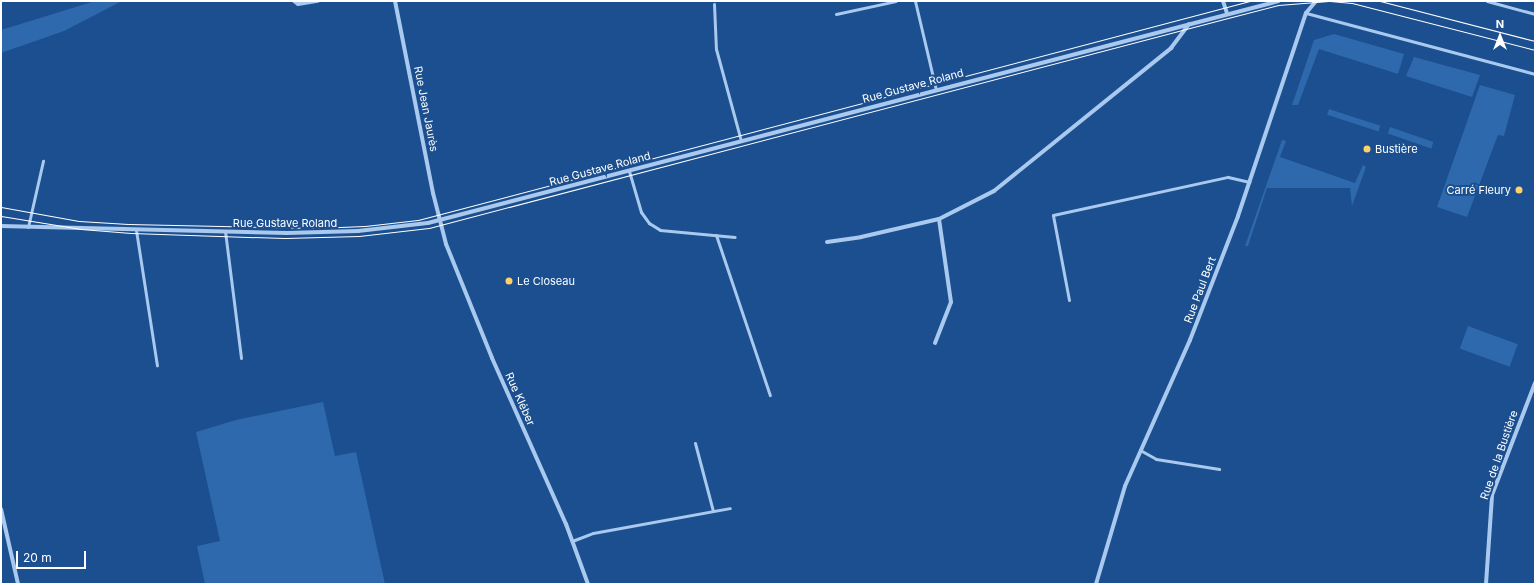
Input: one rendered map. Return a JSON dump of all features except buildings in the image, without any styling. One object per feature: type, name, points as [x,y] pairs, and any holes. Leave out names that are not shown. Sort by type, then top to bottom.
[{"type":"street","points":[[294,1],[298,4],[318,1]]},
{"type":"street","name":"Rue Jean Jaurès","points":[[395,1],[440,221]]},
{"type":"street","points":[[1223,1],[1227,13]]},
{"type":"street","name":"Rue Gustave Roland","points":[[1,226],[28,228],[331,233],[385,229],[440,221],[1227,13],[1279,1]]},
{"type":"street","name":"Rue Paul Bert","points":[[1096,584],[1125,486],[1190,340],[1249,182],[1306,13],[1316,1]]},
{"type":"street","points":[[827,242],[861,237],[939,219],[994,191],[1171,48],[1190,23]]},
{"type":"street","points":[[935,343],[951,302],[939,219]]},
{"type":"street","name":"Rue Kléber","points":[[440,221],[446,244],[492,358],[572,541],[588,584]]},
{"type":"street","name":"Rue de la Bustière","points":[[1486,584],[1492,495],[1535,383]]},
{"type":"street","points":[[1,509],[18,584]]},
{"type":"lane","points":[[836,14],[896,1]]},
{"type":"lane","points":[[915,1],[936,90]]},
{"type":"lane","points":[[1487,1],[1535,14]]},
{"type":"lane","points":[[714,4],[716,49],[742,141]]},
{"type":"lane","points":[[1306,13],[1535,74]]},
{"type":"lane","points":[[28,228],[43,161]]},
{"type":"lane","points":[[629,171],[641,212],[649,223],[660,230],[735,237]]},
{"type":"lane","points":[[1069,300],[1053,215],[1228,177],[1249,182]]},
{"type":"lane","points":[[136,230],[157,365]]},
{"type":"lane","points":[[225,231],[241,358]]},
{"type":"lane","points":[[716,235],[770,395]]},
{"type":"lane","points":[[695,443],[713,511]]},
{"type":"lane","points":[[1140,450],[1156,459],[1219,469]]},
{"type":"lane","points":[[572,541],[592,533],[730,508]]},
{"type":"shaded area","points":[[95,1],[122,1],[64,31],[1,53],[1,30]]},
{"type":"shaded area","points":[[1334,34],[1404,54],[1398,74],[1319,49],[1298,105],[1292,105],[1314,40]]},
{"type":"shaded area","points":[[1414,57],[1480,75],[1472,97],[1406,76]]},
{"type":"shaded area","points":[[1480,85],[1515,95],[1504,136],[1498,135],[1467,217],[1437,207]]},
{"type":"shaded area","points":[[1329,109],[1380,126],[1379,131],[1327,115]]},
{"type":"shaded area","points":[[1390,127],[1433,142],[1431,149],[1388,134]]},
{"type":"shaded area","points":[[1282,140],[1286,141],[1280,157],[1355,183],[1363,165],[1366,167],[1352,206],[1350,188],[1267,188],[1248,246],[1245,246]]},
{"type":"shaded area","points":[[1468,326],[1518,344],[1510,367],[1460,349]]},
{"type":"shaded area","points":[[323,402],[335,456],[356,452],[385,584],[205,584],[197,546],[220,541],[196,432],[236,420]]},
{"type":"tram line","points":[[1,207],[79,221],[128,224],[315,228],[365,226],[418,220],[1250,1]]},
{"type":"tram line","points":[[1,216],[81,229],[131,233],[285,238],[359,236],[429,228],[1278,5],[1329,1]]},
{"type":"tram line","points":[[1330,1],[1352,3],[1535,50]]},
{"type":"tram line","points":[[1380,1],[1535,41]]},
{"type":"place","name":"Bustière","points":[[1367,149]]},
{"type":"place","name":"Carré Fleury","points":[[1519,190]]},
{"type":"place","name":"Le Closeau","points":[[509,281]]}]
